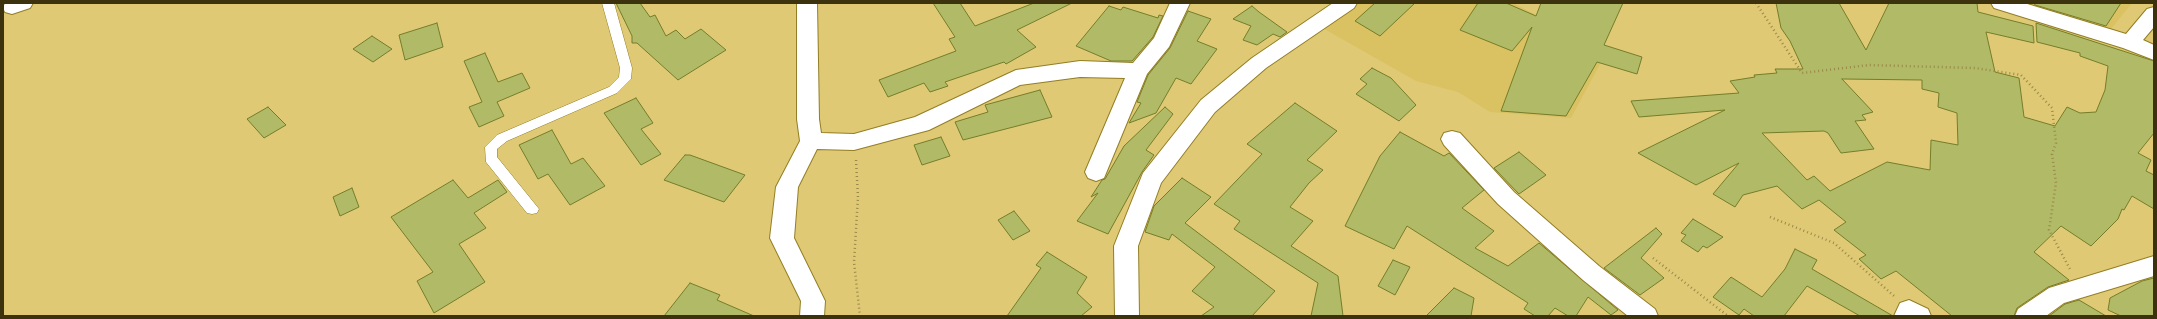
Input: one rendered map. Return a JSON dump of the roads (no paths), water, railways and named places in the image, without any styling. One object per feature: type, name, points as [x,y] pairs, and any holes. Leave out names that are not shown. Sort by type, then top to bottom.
[{"type":"street","points":[[808,3],[808,119],[811,141],[787,188],[782,238],[813,301],[812,316]]},
{"type":"street","points":[[1096,172],[1138,71],[1162,42],[1180,3]]},
{"type":"street","points":[[1127,316],[1126,246],[1152,179],[1208,106],[1259,62],[1347,3]]},
{"type":"street","points":[[2001,3],[2130,43],[2154,53]]},
{"type":"street","points":[[2130,43],[2154,14]]},
{"type":"street","points":[[811,141],[854,142],[921,124],[1016,78],[1080,69],[1138,71]]},
{"type":"street","points":[[1452,139],[1506,198],[1592,273],[1646,316]]},
{"type":"street","points":[[2027,316],[2057,295],[2154,266]]},
{"type":"lane","points":[[532,209],[491,158],[491,147],[502,138],[613,90],[625,79],[626,68],[608,3]]}]
